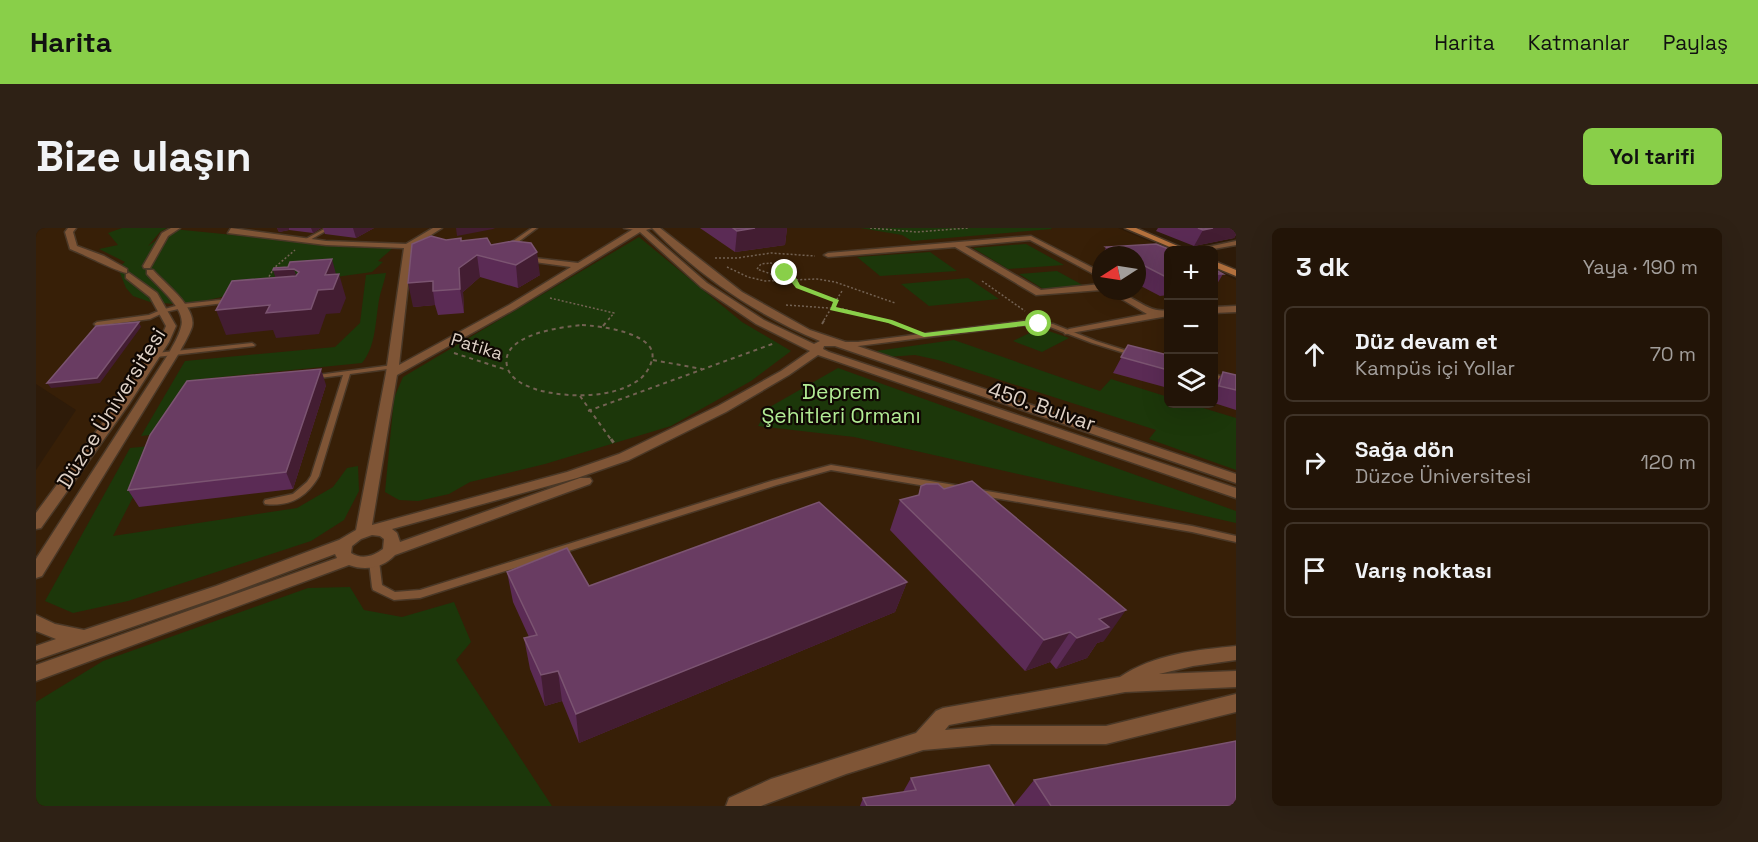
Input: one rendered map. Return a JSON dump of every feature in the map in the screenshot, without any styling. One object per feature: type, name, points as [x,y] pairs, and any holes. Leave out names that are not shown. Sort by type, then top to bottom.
[{"type":"main road","points":[[1129,228],[1173,246]]},
{"type":"main road","points":[[1218,266],[1236,273]]},
{"type":"street","points":[[36,524],[165,342],[171,326],[154,295],[101,258],[73,248],[69,232],[72,228]]},
{"type":"street","points":[[148,269],[165,235],[176,228]]},
{"type":"street","points":[[237,228],[231,231],[306,240],[441,248]]},
{"type":"street","points":[[408,246],[438,228]]},
{"type":"street","points":[[628,228],[642,228],[704,285],[760,322],[818,350]]},
{"type":"street","points":[[393,370],[438,348],[534,294],[642,228]]},
{"type":"street","name":"450. Bulvar","points":[[655,228],[719,282],[774,317],[836,348],[1236,493]]},
{"type":"street","points":[[828,255],[1031,238],[1092,270]]},
{"type":"street","points":[[1218,246],[1236,243]]},
{"type":"street","points":[[958,245],[1039,293],[1092,288]]},
{"type":"street","points":[[367,531],[393,370],[408,246]]},
{"type":"street","points":[[506,252],[581,266]]},
{"type":"street","points":[[126,274],[148,269]]},
{"type":"street","points":[[148,269],[171,296],[183,306]]},
{"type":"street","points":[[1129,300],[1156,315]]},
{"type":"street","name":"Düzce Üniversitesi","points":[[36,572],[174,353],[187,326],[187,315],[183,306]]},
{"type":"street","points":[[1218,310],[1236,309]]},
{"type":"street","points":[[1070,332],[1164,314]]},
{"type":"street","points":[[36,673],[346,552],[367,531],[572,475],[624,457],[722,409],[785,373],[818,350],[836,348]]},
{"type":"street","points":[[346,552],[358,563],[374,561],[390,551],[629,465],[707,426],[809,367],[836,348]]},
{"type":"street","name":"450. Bulvar","points":[[836,348],[1236,478]]},
{"type":"street","points":[[367,531],[384,531],[392,537],[393,546],[390,551]]},
{"type":"street","points":[[36,653],[222,590],[346,552]]},
{"type":"street","points":[[36,622],[62,634],[84,637]]},
{"type":"street","points":[[1125,684],[1144,670],[1193,658],[1236,653]]},
{"type":"street","points":[[36,684],[67,662]]},
{"type":"street","points":[[923,741],[943,717],[1125,684],[1236,679]]},
{"type":"street","points":[[737,806],[771,790],[835,767],[923,741],[992,735],[1106,735],[1236,703]]},
{"type":"lane","points":[[306,240],[329,228]]},
{"type":"lane","points":[[506,252],[536,228]]},
{"type":"lane","points":[[97,324],[150,317],[183,306],[232,301]]},
{"type":"lane","points":[[836,348],[1024,323],[1051,325],[1147,357]]},
{"type":"lane","points":[[156,355],[252,345]]},
{"type":"lane","points":[[302,378],[393,370]]},
{"type":"lane","points":[[268,502],[293,499],[308,490],[315,476],[347,373]]},
{"type":"lane","points":[[1218,377],[1236,383]]},
{"type":"lane","points":[[374,561],[377,587],[394,596],[420,594],[831,467],[1181,527],[1236,539]]},
{"type":"path","points":[[870,228],[917,232],[968,228]]},
{"type":"path","points":[[266,282],[273,268],[306,240]]},
{"type":"path","points":[[828,255],[821,257],[771,253],[710,258],[748,278],[817,279],[835,282],[896,303]]},
{"type":"path","points":[[754,255],[761,264]]},
{"type":"path","points":[[761,264],[780,264],[787,267],[785,273]]},
{"type":"path","points":[[761,264],[757,269],[762,272],[785,273],[798,286],[837,301]]},
{"type":"path","points":[[982,281],[1029,314],[1039,324]]},
{"type":"path","points":[[814,336],[842,291]]},
{"type":"path","points":[[534,294],[614,313],[603,326]]},
{"type":"path","points":[[778,302],[800,308],[832,308],[890,321],[924,335]]},
{"type":"path","points":[[507,370],[506,359],[512,348],[524,338],[561,327],[603,326],[640,338],[650,348],[653,360],[704,369]]},
{"type":"path","points":[[588,411],[790,337]]},
{"type":"path","name":"Patika","points":[[438,348],[507,370],[517,380],[533,389],[555,394],[580,395],[623,387],[644,375],[653,360]]},
{"type":"path","points":[[580,395],[588,411],[600,423],[624,457]]},
{"type":"shaded area","points":[[36,228],[1118,228],[1164,248],[1164,408],[1218,408],[1218,272],[1236,280],[1236,806],[36,806],[36,470],[76,410],[36,384]]},
{"type":"green space","points":[[122,228],[167,228],[160,232],[148,246],[173,229],[314,243],[393,248],[378,261],[383,262],[372,272],[271,286],[186,305],[150,302],[133,296],[126,288],[118,268],[125,262],[99,249],[118,245],[108,233]]},
{"type":"green space","points":[[860,228],[1052,229],[912,241],[902,235]]},
{"type":"green space","points":[[639,237],[742,322],[791,351],[751,381],[671,426],[545,464],[470,482],[449,494],[418,501],[399,500],[385,492],[394,398],[403,377]]},
{"type":"green space","points":[[1026,244],[1064,265],[1008,269],[973,248]]},
{"type":"green space","points":[[930,252],[957,271],[880,276],[857,257]]},
{"type":"green space","points":[[1057,271],[1088,288],[1048,292],[1019,274]]},
{"type":"green space","points":[[386,273],[379,298],[372,343],[362,363],[202,379],[167,433],[141,436],[185,361],[335,347],[360,323],[366,275]]},
{"type":"green space","points":[[968,278],[999,299],[929,306],[901,284]]},
{"type":"green space","points":[[1040,328],[1069,338],[1042,352],[1013,341]]},
{"type":"green space","points":[[954,340],[1100,391],[1111,379],[1164,396],[1164,408],[1203,408],[1236,418],[1236,470],[1149,439],[1156,430],[938,360],[915,355],[887,357],[876,351]]},
{"type":"green space","name":"Deprem Şehitleri Ormanı","points":[[838,368],[1236,511],[1236,523],[854,437],[758,426],[768,408]]},
{"type":"green space","points":[[160,445],[113,536],[297,508],[333,487],[347,468],[358,466],[359,491],[344,520],[311,541],[128,601],[73,613],[45,601],[130,448]]},
{"type":"green space","points":[[350,587],[364,610],[402,617],[454,602],[471,642],[456,660],[552,806],[36,806],[36,702],[103,661],[308,588]]},
{"type":"building","points":[[733,228],[755,228],[737,231]]},
{"type":"building","points":[[431,236],[446,240],[461,238],[461,241],[487,238],[491,245],[513,241],[531,243],[537,252],[516,265],[477,255],[459,268],[460,289],[433,291],[433,281],[408,283],[412,244]]},
{"type":"building","points":[[1156,244],[1164,247],[1164,276],[1146,267],[1146,246],[1123,246]]},
{"type":"building","points":[[332,259],[325,275],[339,274],[333,289],[318,290],[311,309],[266,313],[270,305],[216,310],[232,281],[296,276],[299,272],[294,269],[273,270],[288,267],[290,262]]},
{"type":"building","points":[[139,322],[97,378],[47,383],[96,326]]},
{"type":"building","points":[[1128,345],[1164,354],[1164,369],[1121,357]]},
{"type":"building","points":[[321,369],[286,472],[128,490],[150,435],[187,381]]},
{"type":"building","points":[[1223,372],[1236,375],[1236,390],[1219,386]]},
{"type":"building","points":[[972,481],[1126,610],[1099,619],[1109,627],[1077,638],[1070,632],[1044,640],[900,500],[919,495],[921,486],[926,484],[938,484],[944,489]]},
{"type":"building","points":[[819,502],[907,582],[576,714],[558,671],[541,675],[524,638],[537,635],[507,572],[567,548],[589,586]]},
{"type":"building","points":[[1236,741],[1236,806],[1051,806],[1034,780]]},
{"type":"building","points":[[989,765],[1014,806],[867,806],[863,798],[916,790],[911,778]]},
{"type":"route","points":[[785,273],[793,278],[798,286],[837,301],[832,308],[890,321],[924,335],[1024,323],[1039,324]]}]
